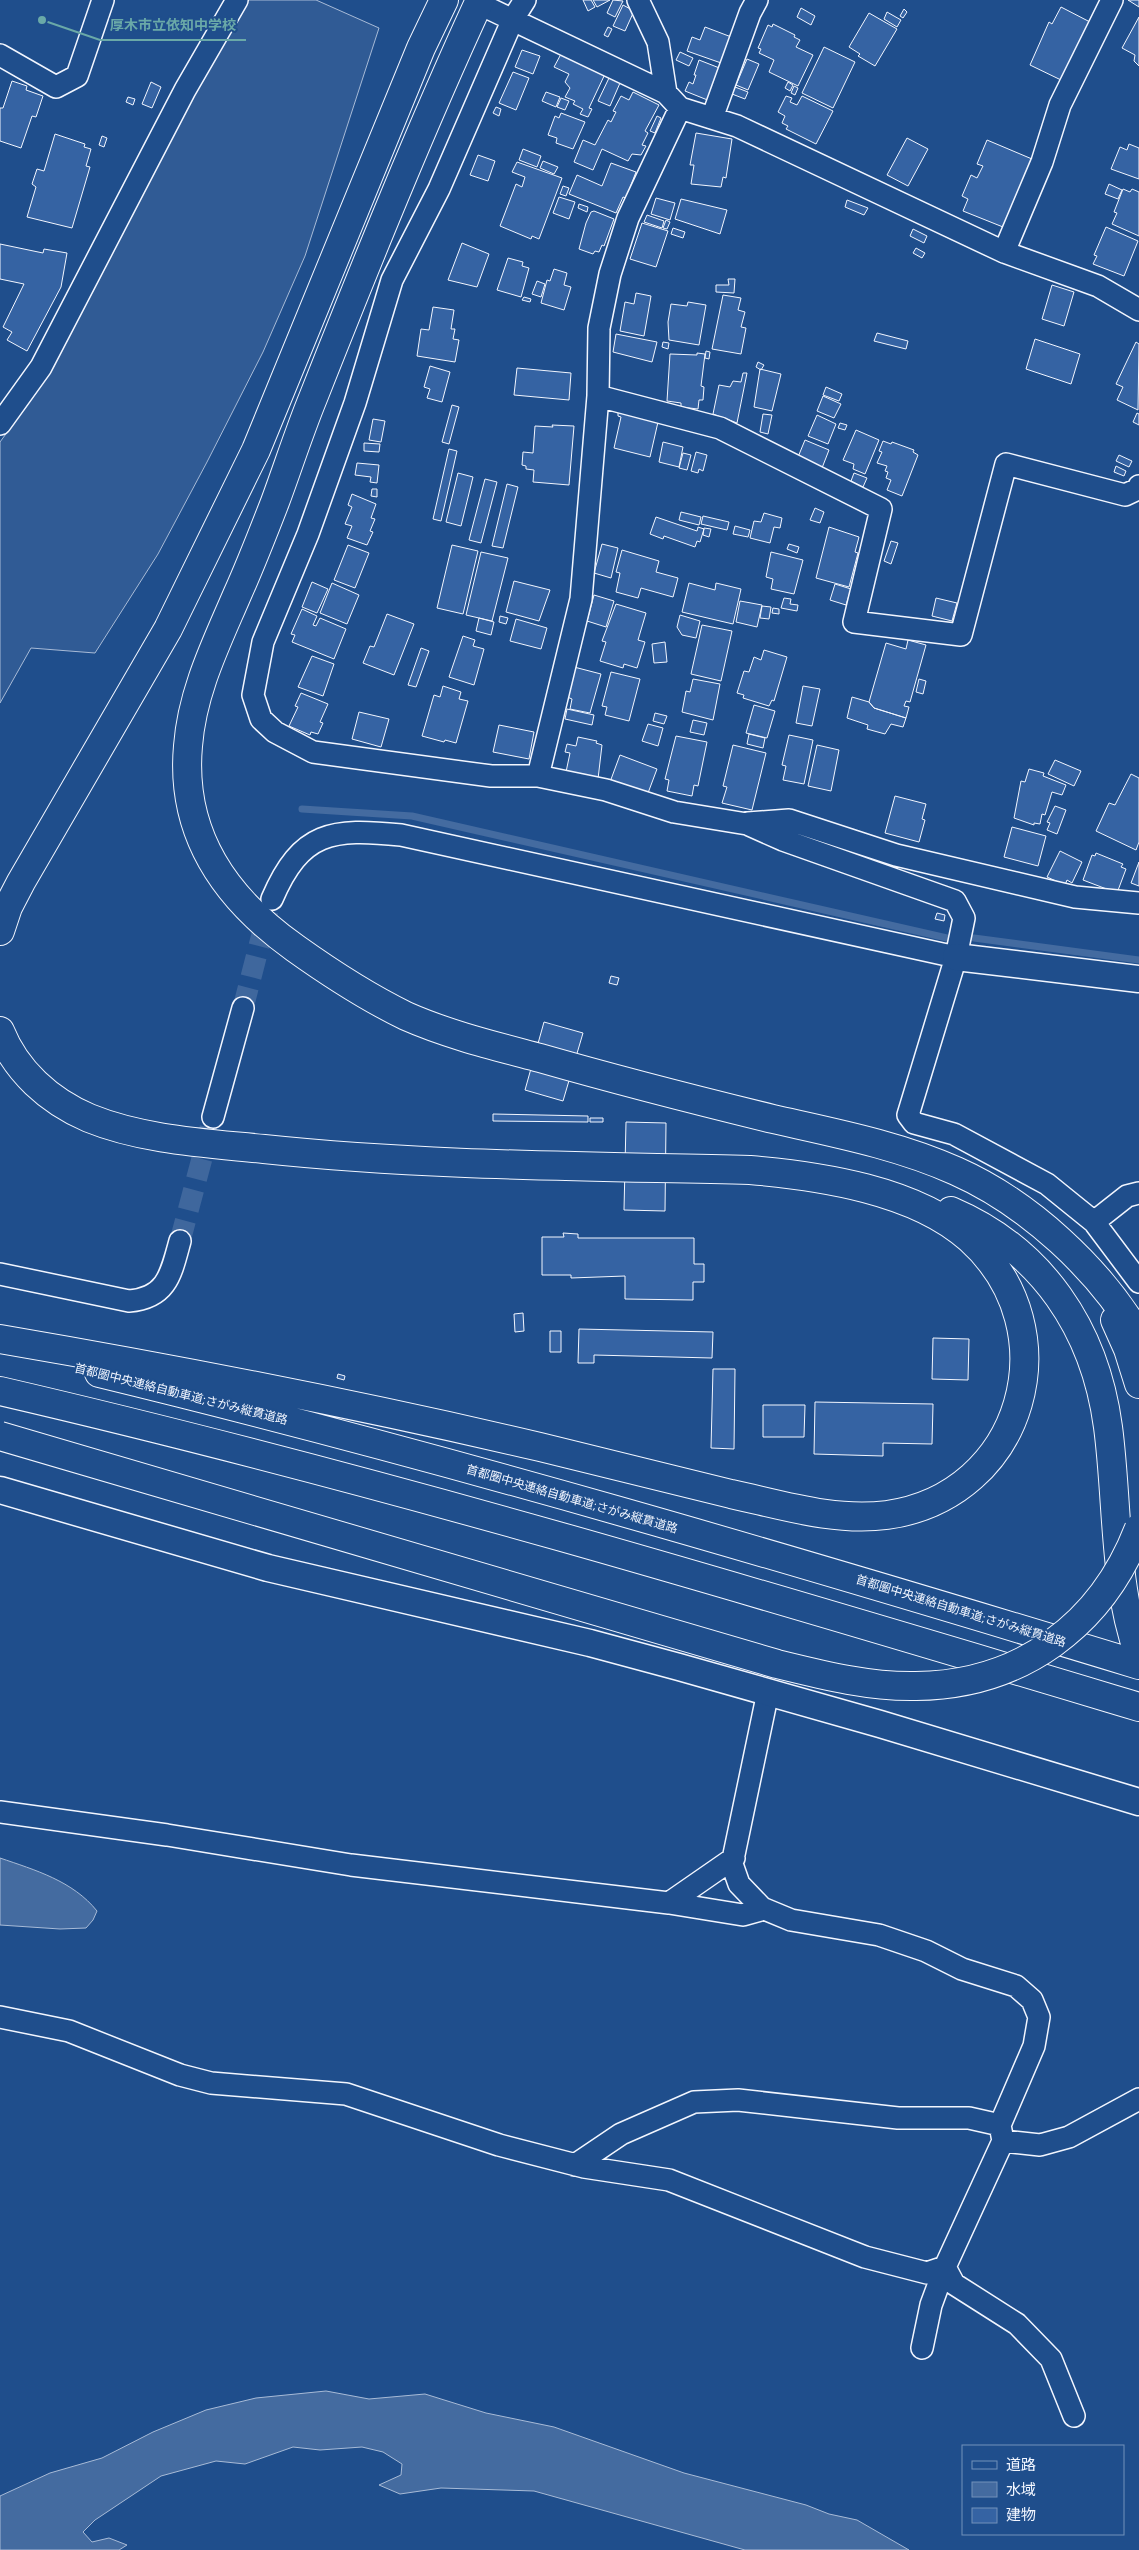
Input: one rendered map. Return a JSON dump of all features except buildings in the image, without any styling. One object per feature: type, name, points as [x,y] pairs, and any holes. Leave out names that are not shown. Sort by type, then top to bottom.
[{"type":"highway","points":[[0,931],[8,907],[21,882],[168,628],[256,450],[422,48],[444,0]]},
{"type":"highway","points":[[485,4],[452,59],[312,401],[272,510],[210,656],[199,687],[188,746],[187,777],[190,806],[210,859],[225,883],[256,919],[329,973],[406,1016],[451,1033],[634,1085],[877,1144],[929,1161],[977,1181],[1022,1210],[1059,1242],[1111,1295],[1139,1338]]},
{"type":"highway","points":[[0,1031],[6,1047],[19,1065],[50,1096],[69,1109],[89,1118],[133,1132],[216,1144],[306,1153],[453,1161],[750,1170],[788,1173],[858,1186],[921,1201],[970,1219],[989,1229],[1024,1255],[1052,1286],[1078,1328],[1097,1375],[1127,1526],[1129,1555],[1098,1602],[1058,1640],[1036,1656],[978,1678],[916,1686],[882,1684],[815,1673],[777,1664],[0,1436]]},
{"type":"highway","points":[[0,1339],[194,1372],[435,1423],[806,1510],[836,1515],[890,1514],[936,1499],[960,1485],[980,1468],[996,1448],[1009,1426],[1024,1376],[1022,1327],[1016,1304],[996,1267],[967,1237],[930,1212],[858,1186]]},
{"type":"highway","points":[[1059,1242],[1076,1260],[1106,1305],[1128,1349],[1139,1384]]},
{"type":"highway","name":"首都圏中央連絡自動車道;さがみ縦貫道路","points":[[0,1349],[338,1434],[583,1501],[828,1571],[1139,1665]]},
{"type":"highway","points":[[0,1391],[316,1470],[523,1527],[816,1610],[1139,1707]]},
{"type":"highway","points":[[1127,1526],[1124,1590],[1139,1655]]},
{"type":"street","points":[[0,55],[56,87],[70,80],[77,76],[103,0]]},
{"type":"street","points":[[0,424],[41,367],[185,90],[237,0]]},
{"type":"street","points":[[525,0],[513,19],[439,189],[392,280],[352,412],[308,534],[263,642],[253,695],[260,719],[275,732],[313,752],[491,776],[538,776],[606,790],[674,812],[747,824],[789,820],[896,855],[1066,895],[1139,903]]},
{"type":"street","points":[[538,776],[581,599],[598,396],[599,328],[610,274],[628,218],[673,100],[658,42],[638,0]]},
{"type":"street","points":[[712,118],[750,13],[757,0]]},
{"type":"street","points":[[1004,252],[1042,162],[1060,105],[1112,0]]},
{"type":"street","points":[[485,4],[673,100],[712,118],[738,126],[1004,252],[1098,286],[1139,310]]},
{"type":"street","points":[[598,396],[720,428],[881,509],[854,622],[961,635],[1006,464],[1124,495],[1139,486]]},
{"type":"street","points":[[747,824],[782,840],[955,900],[964,918],[956,957],[908,1114],[914,1123],[954,1134],[1047,1184],[1094,1222],[1139,1282]]},
{"type":"street","points":[[272,899],[281,876],[296,855],[313,841],[337,835],[367,831],[402,835],[956,957],[1139,978]]},
{"type":"street","points":[[213,1117],[243,1008]]},
{"type":"street","points":[[1094,1222],[1127,1196],[1139,1193]]},
{"type":"street","points":[[0,1274],[129,1301],[146,1299],[165,1284],[180,1241]]},
{"type":"street","points":[[0,1490],[268,1568],[590,1643],[768,1692],[1139,1802]]},
{"type":"street","points":[[768,1692],[732,1864],[739,1884],[764,1909],[791,1920],[879,1935],[926,1951],[962,1969],[1016,1986],[1032,2000],[1038,2017],[1034,2046],[1002,2133],[945,2267],[931,2305],[922,2348]]},
{"type":"street","points":[[0,1812],[167,1835],[351,1865],[669,1903],[743,1915],[764,1909]]},
{"type":"street","points":[[669,1903],[734,1858]]},
{"type":"street","points":[[0,2017],[69,2031],[180,2075],[211,2084],[346,2094],[499,2145],[575,2164],[669,2180],[865,2257],[927,2273],[945,2267]]},
{"type":"street","points":[[575,2164],[621,2134],[694,2102],[738,2100],[898,2118],[969,2118],[1002,2133],[1040,2145],[1069,2137],[1139,2098]]},
{"type":"street","points":[[945,2267],[954,2284],[1018,2324],[1051,2358],[1074,2416]]},
{"type":"shaded area","points":[[248,0],[316,0],[379,28],[305,256],[263,352],[207,462],[158,554],[95,653],[31,648],[0,703],[0,442],[36,393],[193,94]]},
{"type":"water","points":[[0,1858],[53,1878],[77,1892],[97,1911],[93,1920],[86,1928],[60,1929],[0,1925]]},
{"type":"water","points":[[326,2391],[369,2399],[425,2394],[486,2413],[554,2427],[684,2473],[806,2505],[829,2514],[857,2520],[909,2550],[745,2550],[534,2491],[441,2488],[400,2494],[379,2485],[401,2475],[402,2464],[383,2452],[362,2447],[320,2450],[293,2447],[245,2464],[216,2461],[161,2476],[95,2520],[83,2532],[92,2542],[109,2538],[127,2545],[119,2550],[0,2550],[0,2496],[50,2473],[102,2458],[153,2432],[206,2410],[256,2398]]},
{"type":"waterway","points":[[302,809],[412,816],[947,938]]},
{"type":"waterway","points":[[974,938],[1139,960]]},
{"type":"tunnel","points":[[243,1008],[268,911]]},
{"type":"tunnel","points":[[180,1241],[213,1117]]},
{"type":"place","name":"厚木市立依知中学校","points":[[42,20]]}]
